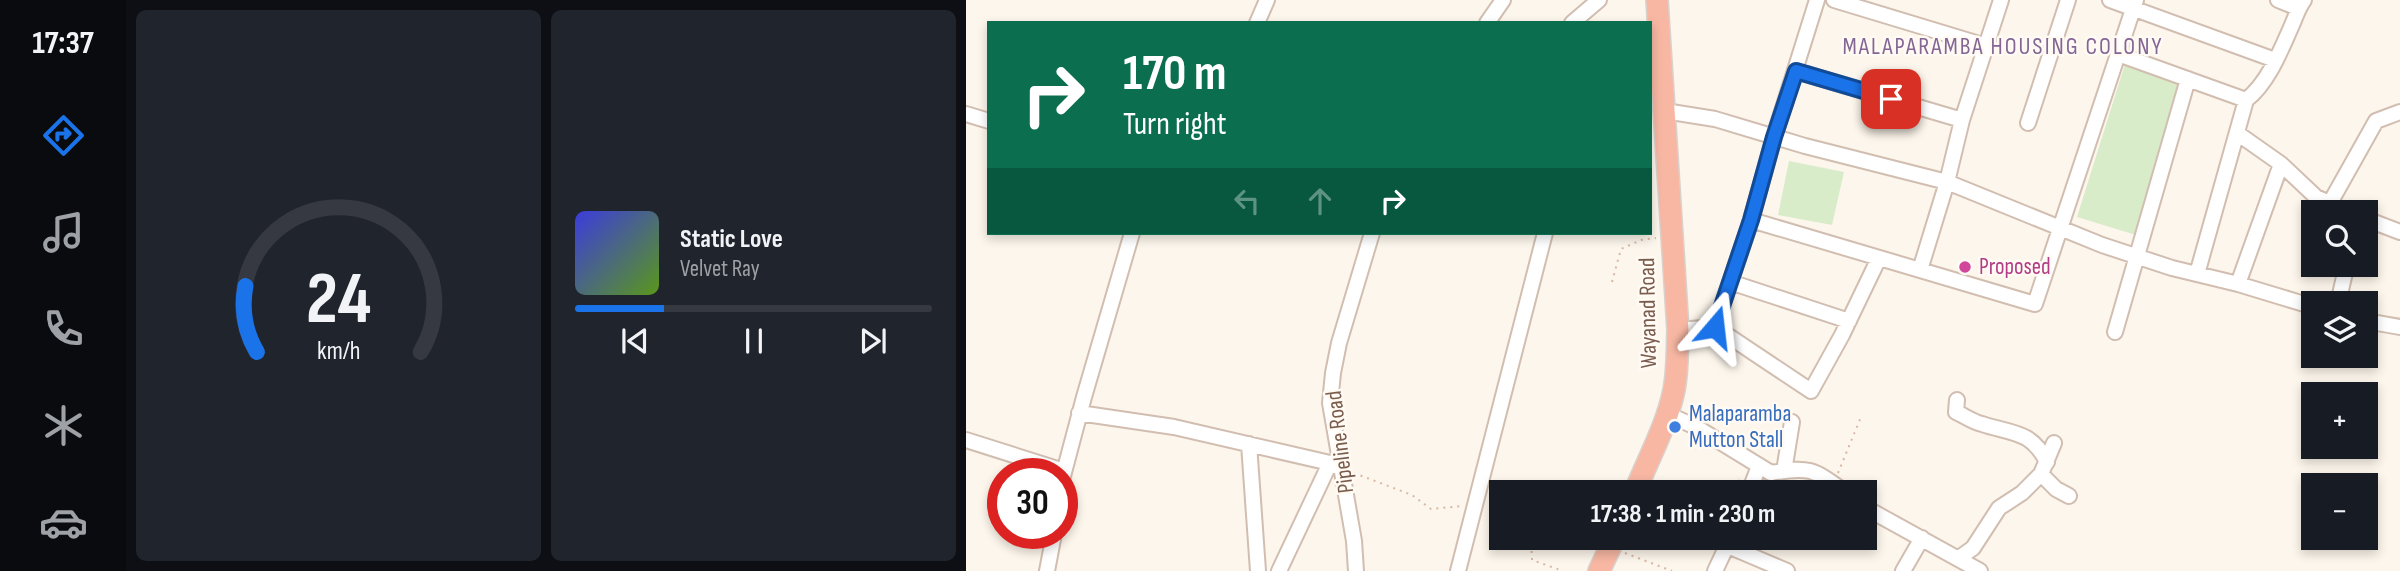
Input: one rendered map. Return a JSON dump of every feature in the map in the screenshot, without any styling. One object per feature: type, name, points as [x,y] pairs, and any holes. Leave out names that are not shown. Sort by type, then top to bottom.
[{"type":"highway","name":"Wayanad Road","points":[[1639,480],[1674,391],[1678,330],[1657,0]]},
{"type":"highway","points":[[1599,571],[1616,550]]},
{"type":"street","points":[[1258,21],[1267,0]]},
{"type":"street","points":[[1488,21],[1503,0]]},
{"type":"street","points":[[1574,21],[1599,0]]},
{"type":"street","points":[[1715,327],[1751,220],[1817,0]]},
{"type":"street","points":[[1835,0],[1986,46]]},
{"type":"street","points":[[1920,270],[1947,182],[1962,120],[2001,0]]},
{"type":"street","points":[[2028,123],[2068,0]]},
{"type":"street","points":[[2110,0],[2135,4],[2274,60]]},
{"type":"street","points":[[2197,274],[2246,100],[2258,91],[2301,4],[2278,0]]},
{"type":"street","points":[[1751,220],[2035,304],[2135,4]]},
{"type":"street","points":[[2118,54],[2246,100]]},
{"type":"street","points":[[1796,71],[1962,120]]},
{"type":"street","points":[[2115,332],[2188,79]]},
{"type":"street","points":[[1665,111],[1715,119],[1947,182],[2061,229],[2136,256],[2301,303]]},
{"type":"street","points":[[2332,200],[2376,121],[2400,112]]},
{"type":"street","points":[[966,114],[987,120]]},
{"type":"street","points":[[2237,133],[2281,164],[2316,197],[2323,200]]},
{"type":"street","points":[[2238,284],[2281,164]]},
{"type":"street","points":[[2378,224],[2400,232]]},
{"type":"street","points":[[1067,458],[1131,235]]},
{"type":"street","name":"Pipeline Road","points":[[1356,571],[1354,541],[1336,465],[1331,403],[1339,344],[1370,235]]},
{"type":"street","points":[[1458,571],[1544,235]]},
{"type":"street","points":[[1678,330],[1715,327],[1811,391],[1880,258]]},
{"type":"street","points":[[1730,282],[1849,321]]},
{"type":"street","points":[[2378,323],[2400,327]]},
{"type":"street","points":[[1957,400],[1956,412],[1979,424],[2016,432],[2035,444],[2056,489],[2069,496]]},
{"type":"street","points":[[1079,413],[1174,427],[1336,465],[1279,571]]},
{"type":"street","points":[[1667,414],[1696,426],[1771,473],[1798,468],[1817,472],[1828,480]]},
{"type":"street","points":[[1784,471],[1792,422]]},
{"type":"street","points":[[966,440],[1016,458]]},
{"type":"street","points":[[1959,558],[1973,548],[1999,509],[2022,493],[2044,468],[2054,443]]},
{"type":"street","points":[[1249,444],[1258,571]]},
{"type":"street","points":[[1754,480],[1759,466]]},
{"type":"street","points":[[1877,514],[1980,571]]},
{"type":"street","points":[[1903,571],[1922,538]]},
{"type":"street","points":[[1047,571],[1053,549]]},
{"type":"street","points":[[1715,571],[1725,550]]},
{"type":"street","points":[[1745,550],[1787,571]]},
{"type":"path","points":[[1612,282],[1621,249],[1641,240],[1655,239],[1672,228]]},
{"type":"path","points":[[1841,480],[1861,417]]},
{"type":"path","points":[[1336,465],[1412,495],[1431,509],[1476,504]]},
{"type":"path","points":[[1532,550],[1532,559],[1563,571]]},
{"type":"path","points":[[1630,550],[1672,571]]},
{"type":"green space","points":[[2125,64],[2184,82],[2136,235],[2077,217]]},
{"type":"green space","points":[[1789,161],[1844,172],[1832,225],[1778,215]]},
{"type":"place","name":"Proposed","points":[[1965,267]]},
{"type":"place","name":"Malaparamba Mutton Stall","points":[[1675,427]]},
{"type":"district","name":"MALAPARAMBA HOUSING COLONY","points":[[2003,46]]},
{"type":"route","points":[[1715,327],[1796,71],[1891,99]]}]
